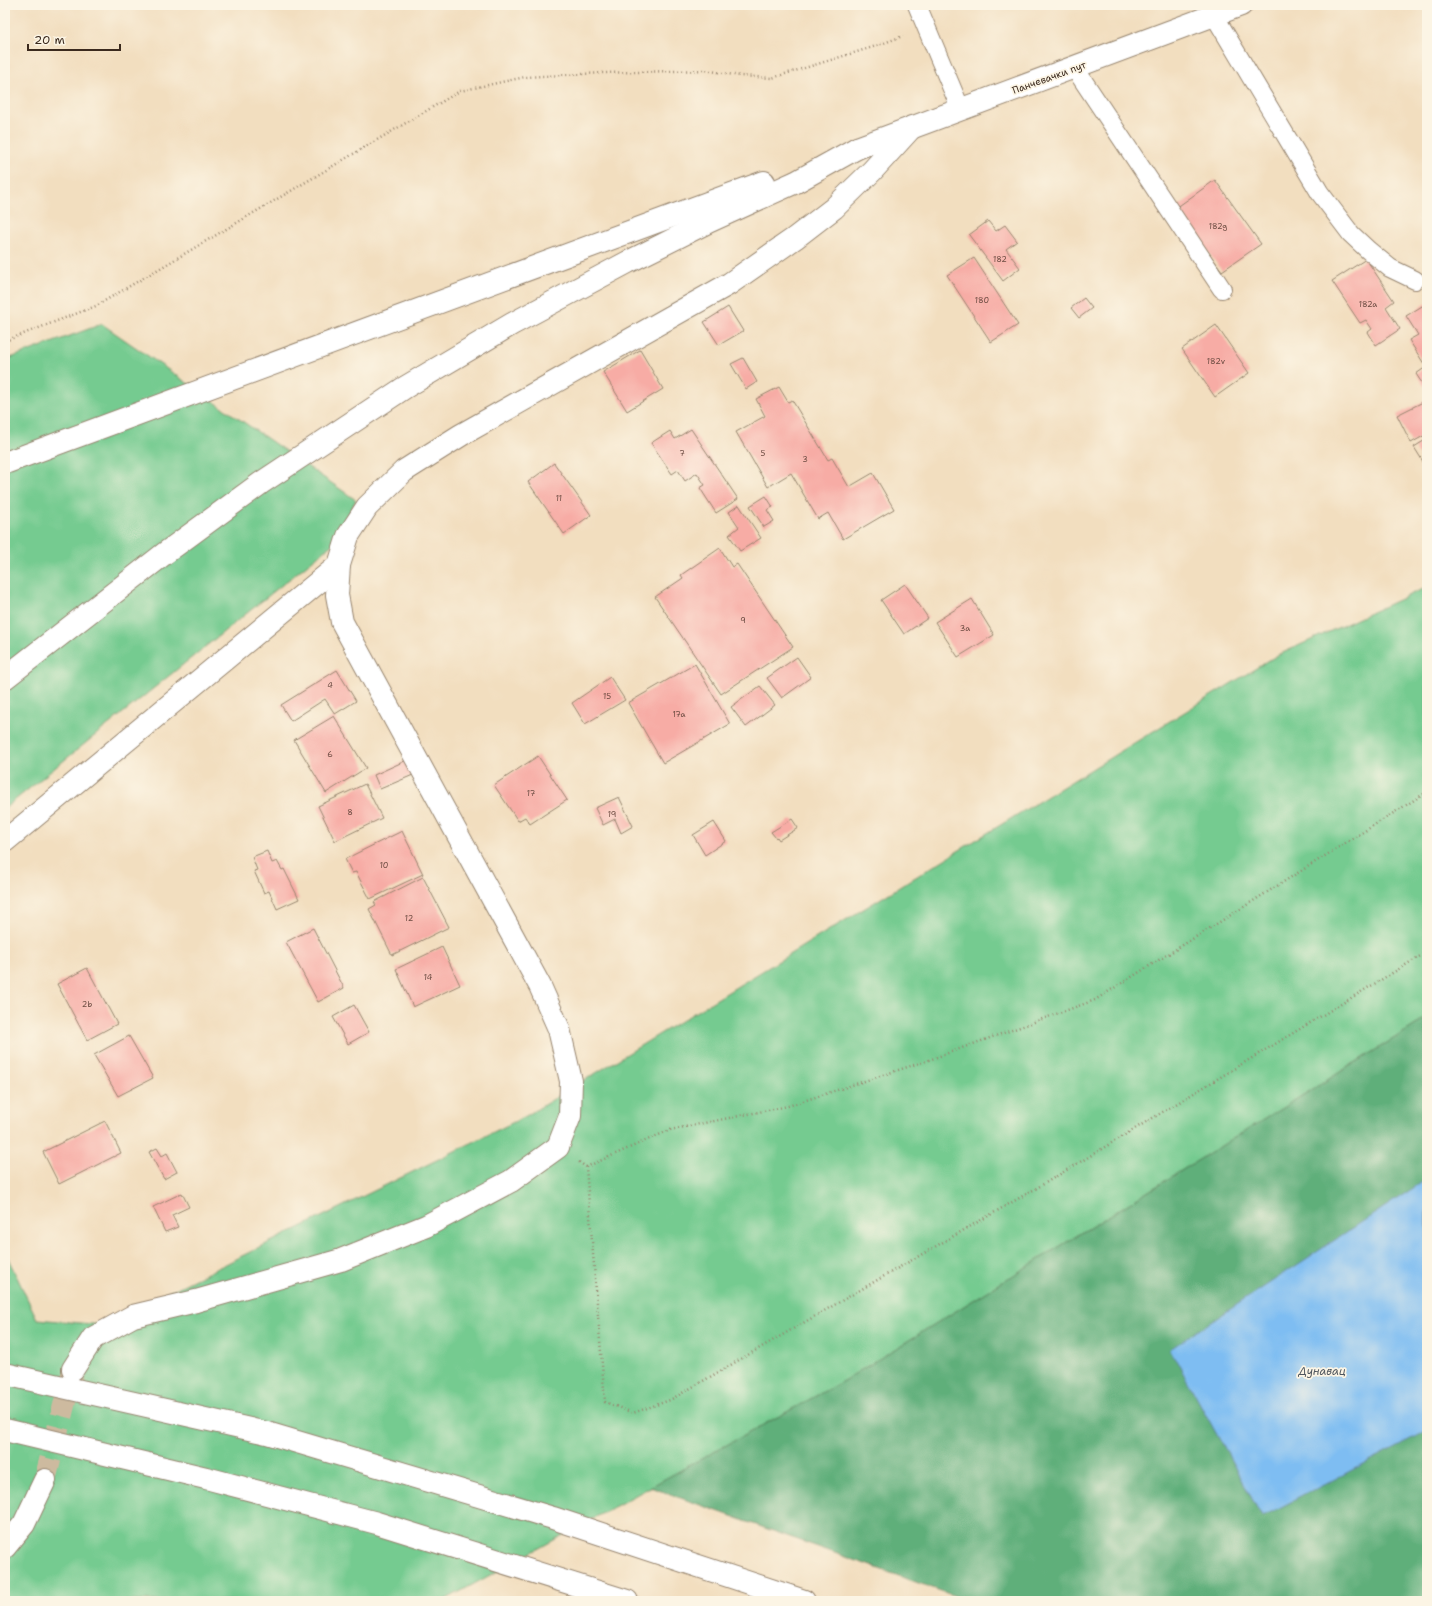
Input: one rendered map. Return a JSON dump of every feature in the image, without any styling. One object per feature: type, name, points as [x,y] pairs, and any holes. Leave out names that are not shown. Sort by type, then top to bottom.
[{"type":"main road","name":"Панчевачки пут","points":[[857,148],[1241,5]]},
{"type":"main road","points":[[73,1369],[93,1338],[133,1316],[196,1301],[342,1260],[432,1222],[511,1180],[558,1147],[570,1116],[571,1081],[559,1029],[540,986],[342,622],[337,595],[339,565],[348,536],[367,507],[404,471],[461,435],[728,284],[795,238],[834,208],[872,171],[912,127]]},
{"type":"main road","points":[[5,463],[857,148]]},
{"type":"main road","points":[[5,678],[158,559],[261,483],[404,388],[512,324],[614,269],[710,221],[796,182],[857,148]]},
{"type":"main road","points":[[5,841],[339,565]]},
{"type":"main road","points":[[5,1374],[267,1433],[553,1518],[804,1601]]},
{"type":"main road","points":[[5,1430],[191,1474],[377,1523],[627,1601]]},
{"type":"main road","points":[[5,1547],[24,1524],[45,1480]]},
{"type":"lane","points":[[917,5],[961,110]]},
{"type":"lane","points":[[1214,15],[1320,193],[1351,234],[1390,268],[1415,280]]},
{"type":"lane","points":[[1074,67],[1222,289]]},
{"type":"path","points":[[5,341],[96,306],[460,91],[525,77],[595,73],[706,70],[740,76],[772,78],[873,47],[926,27]]},
{"type":"path","points":[[586,1167],[670,1130],[788,1106],[926,1061],[1096,1000],[1427,792]]},
{"type":"path","points":[[558,1147],[586,1167],[605,1402],[634,1413],[670,1400],[1033,1190],[1427,952]]},
{"type":"green space","points":[[102,324],[356,500],[334,543],[5,808],[5,360]]},
{"type":"green space","points":[[1427,587],[1427,1018],[845,1380],[443,1601],[5,1601],[5,1252],[37,1319],[102,1325],[526,1116],[1276,656]]},
{"type":"green space","points":[[1427,1018],[1427,1601],[969,1601],[650,1487],[845,1380]]},
{"type":"water","name":"Дунавац","points":[[1427,1179],[1427,1431],[1262,1517],[1170,1349]]},
{"type":"building","points":[[1215,180],[1261,244],[1222,271],[1176,208]]},
{"type":"building","points":[[988,221],[996,231],[1005,225],[1017,241],[1006,249],[1020,268],[1003,281],[969,235]]},
{"type":"building","points":[[974,258],[1018,325],[991,342],[947,275]]},
{"type":"building","points":[[1366,259],[1394,301],[1386,307],[1400,329],[1376,345],[1368,332],[1372,329],[1366,320],[1360,323],[1332,281]]},
{"type":"building","points":[[1084,298],[1092,308],[1079,318],[1071,308]]},
{"type":"building","points":[[1427,303],[1427,384],[1424,386],[1416,374],[1426,367],[1409,340],[1418,335],[1406,316]]},
{"type":"building","points":[[728,307],[743,331],[719,345],[704,322]]},
{"type":"building","points":[[1216,325],[1249,373],[1215,397],[1182,349]]},
{"type":"building","points":[[640,350],[663,389],[627,411],[603,372]]},
{"type":"building","points":[[743,358],[757,382],[746,389],[731,364]]},
{"type":"building","points":[[779,387],[788,402],[792,400],[828,460],[832,458],[849,487],[873,473],[894,509],[843,539],[828,513],[818,519],[791,473],[768,487],[736,432],[765,416],[756,399]]},
{"type":"building","points":[[1427,400],[1427,434],[1411,443],[1397,415]]},
{"type":"building","points":[[691,429],[738,499],[716,513],[700,488],[705,485],[697,473],[685,481],[678,470],[672,474],[651,443],[670,431],[675,439]]},
{"type":"building","points":[[1427,439],[1427,468],[1414,447]]},
{"type":"building","points":[[554,463],[591,515],[564,534],[528,482]]},
{"type":"building","points":[[766,496],[773,507],[767,510],[774,521],[764,527],[750,506]]},
{"type":"building","points":[[739,505],[761,538],[740,551],[729,535],[739,527],[729,512]]},
{"type":"building","points":[[720,548],[732,567],[737,564],[793,647],[721,694],[655,597],[683,578],[681,575]]},
{"type":"building","points":[[905,584],[928,618],[904,634],[881,600]]},
{"type":"building","points":[[972,599],[994,635],[958,657],[935,622]]},
{"type":"building","points":[[797,657],[811,677],[782,698],[767,678]]},
{"type":"building","points":[[695,664],[730,724],[663,763],[628,703]]},
{"type":"building","points":[[337,670],[356,701],[335,714],[325,699],[291,721],[281,705]]},
{"type":"building","points":[[610,677],[625,700],[585,724],[572,703]]},
{"type":"building","points":[[760,686],[775,705],[746,727],[731,707]]},
{"type":"building","points":[[334,716],[366,768],[326,793],[294,740]]},
{"type":"building","points":[[538,756],[567,800],[530,824],[525,817],[518,821],[494,785]]},
{"type":"building","points":[[407,760],[413,775],[380,789],[374,775]]},
{"type":"building","points":[[365,784],[382,818],[335,841],[318,806]]},
{"type":"building","points":[[619,797],[633,826],[621,833],[615,819],[603,825],[595,808]]},
{"type":"building","points":[[792,819],[798,828],[779,840],[777,837],[776,838],[771,832]]},
{"type":"building","points":[[714,822],[726,841],[705,855],[693,835]]},
{"type":"building","points":[[402,831],[423,874],[370,899],[356,872],[352,873],[345,859]]},
{"type":"building","points":[[267,851],[272,863],[277,861],[282,870],[284,869],[299,899],[277,909],[269,891],[264,893],[254,871],[257,870],[252,857]]},
{"type":"building","points":[[423,877],[449,927],[392,955],[369,909],[376,905],[374,902]]},
{"type":"building","points":[[313,928],[344,988],[318,1002],[286,942]]},
{"type":"building","points":[[442,947],[460,985],[413,1007],[396,969]]},
{"type":"building","points":[[87,968],[117,1024],[87,1040],[57,984]]},
{"type":"building","points":[[354,1005],[369,1032],[348,1044],[333,1017]]},
{"type":"building","points":[[129,1036],[153,1078],[118,1096],[94,1055]]},
{"type":"building","points":[[105,1121],[121,1153],[59,1184],[43,1152]]},
{"type":"building","points":[[157,1148],[162,1156],[167,1153],[177,1172],[164,1179],[149,1152]]},
{"type":"building","points":[[182,1193],[189,1207],[172,1215],[178,1227],[165,1232],[153,1207]]},
{"type":"tunnel","points":[[45,1480],[73,1370]]}]
